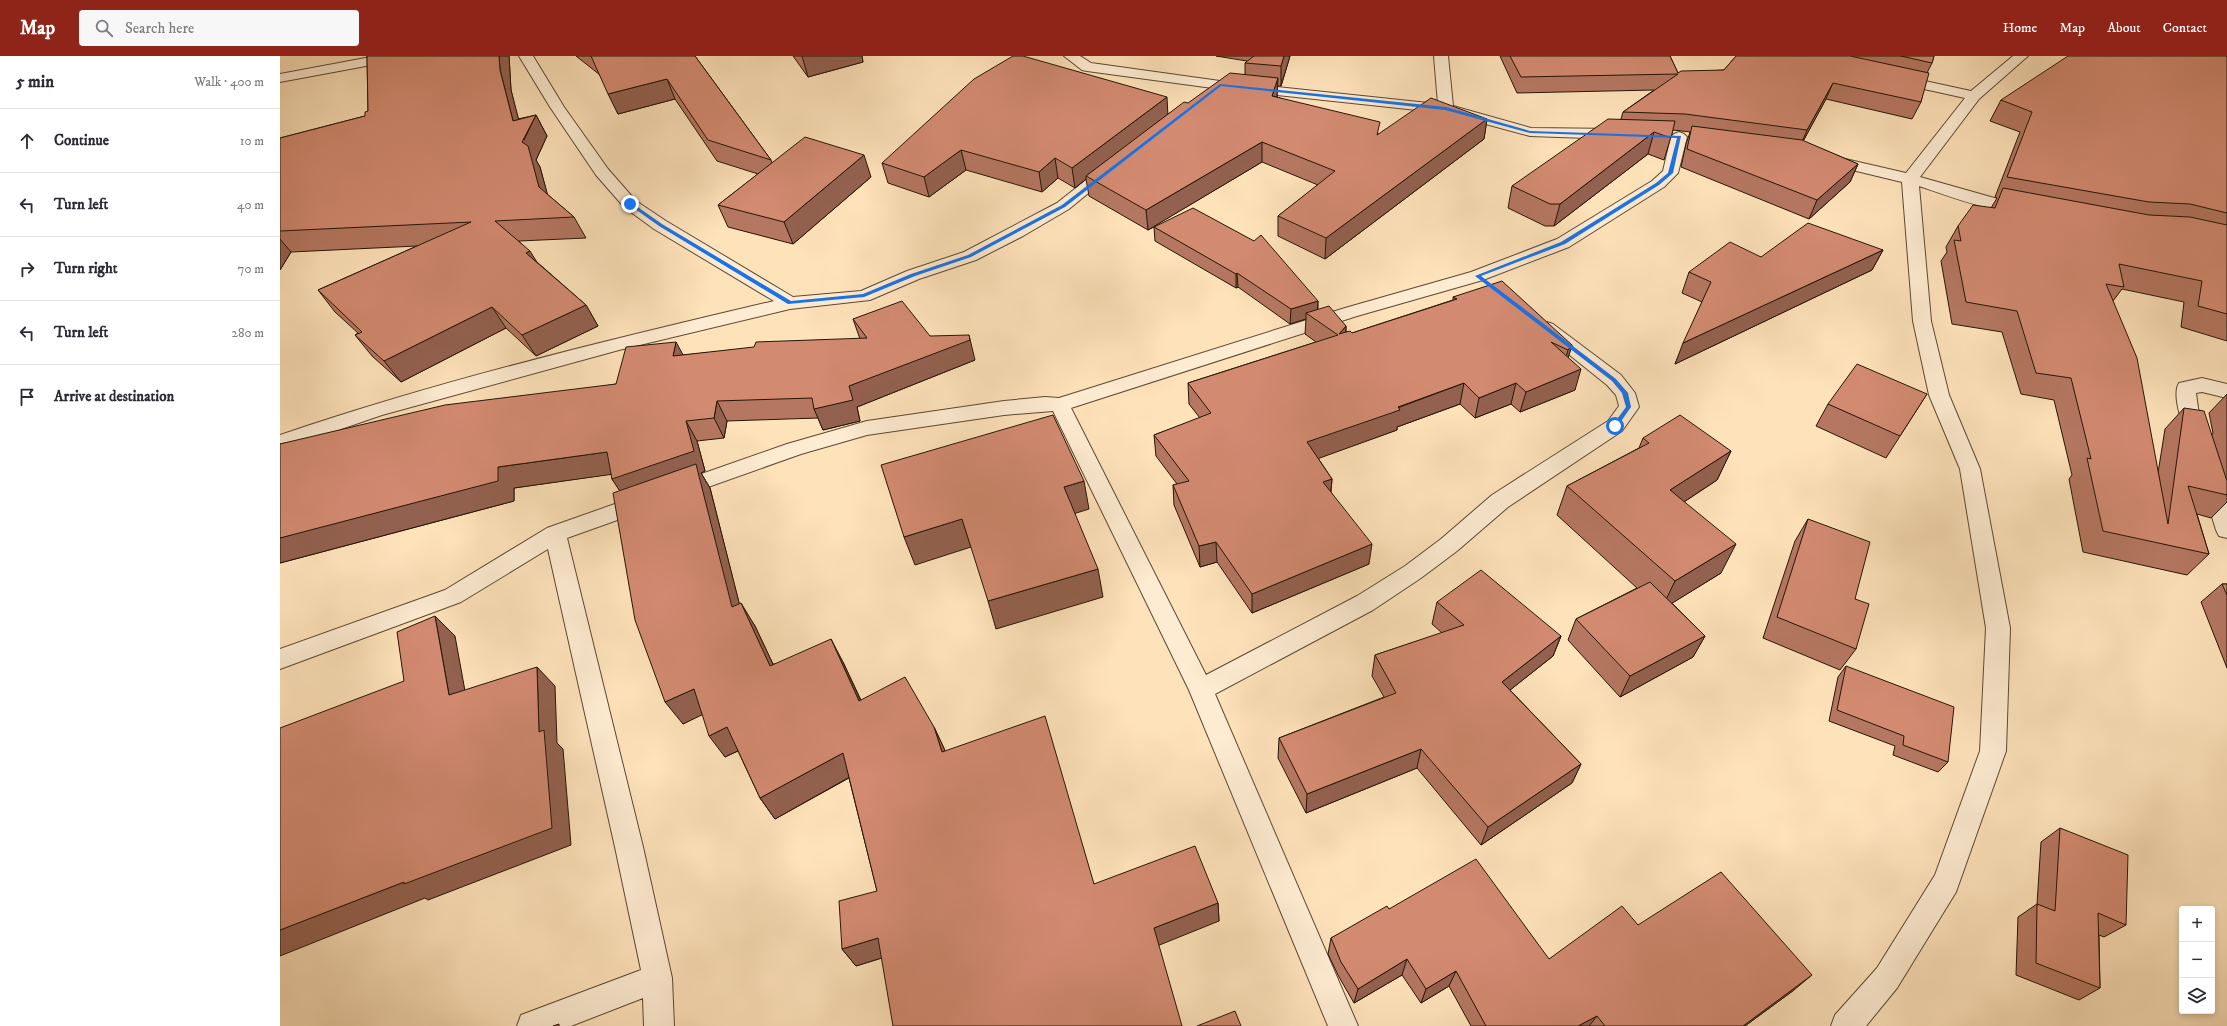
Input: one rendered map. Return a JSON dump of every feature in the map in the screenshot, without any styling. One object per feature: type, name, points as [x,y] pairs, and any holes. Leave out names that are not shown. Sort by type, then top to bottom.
[{"type":"street","points":[[280,78],[398,56]]},
{"type":"street","points":[[526,56],[557,107],[602,172],[630,204],[660,225],[790,303]]},
{"type":"street","points":[[1071,56],[1087,67],[1220,85],[1446,109],[1530,132],[1632,135]]},
{"type":"street","points":[[1442,56],[1446,109]]},
{"type":"street","points":[[1846,1026],[1887,978],[1946,882],[1993,751],[1998,628],[1970,469],[1939,395],[1922,321],[1910,179],[1974,96],[2021,56]]},
{"type":"street","points":[[1880,75],[1974,96]]},
{"type":"street","points":[[1202,99],[1220,85]]},
{"type":"street","points":[[280,659],[452,596],[555,534],[794,449],[867,428],[1004,408],[1045,404],[1060,405],[1351,312],[1477,276],[1563,243],[1658,184],[1670,173],[1679,137]]},
{"type":"street","points":[[1817,158],[1910,179],[2004,206],[2042,213]]},
{"type":"street","points":[[280,443],[384,408],[618,344],[790,303],[864,296],[913,275],[970,256],[1063,206],[1122,160]]},
{"type":"street","points":[[1477,276],[1495,290]]},
{"type":"street","points":[[1201,690],[1365,602],[1414,572],[1448,546],[1500,501],[1615,426],[1628,407],[1625,393],[1614,380],[1532,317]]},
{"type":"street","points":[[2227,391],[2202,384],[2186,388],[2188,408],[2227,530]]},
{"type":"street","points":[[1060,405],[1201,690],[1343,1026]]},
{"type":"street","points":[[555,534],[629,847],[657,978],[659,1026]]},
{"type":"street","points":[[532,1026],[657,978]]},
{"type":"building","points":[[367,56],[499,56],[500,70],[513,121],[536,115],[522,142],[528,146],[539,187],[574,217],[495,221],[530,251],[526,253],[586,305],[522,335],[492,307],[384,361],[355,335],[362,332],[318,290],[471,222],[280,231],[280,138],[365,116],[365,112],[368,111]]},
{"type":"building","points":[[591,56],[695,56],[771,160],[708,140],[667,79],[608,94]]},
{"type":"building","points":[[1013,56],[1023,56],[1167,97],[1072,168],[1055,158],[1039,172],[961,150],[924,177],[882,163],[974,79]]},
{"type":"building","points":[[1254,56],[1284,56],[1281,66],[1245,63]]},
{"type":"building","points":[[1510,56],[1670,56],[1678,73],[1681,71],[1724,70],[1736,56],[1850,56],[1929,73],[1921,102],[1833,83],[1807,130],[1685,114],[1623,112],[1678,74],[1521,77]]},
{"type":"building","points":[[1901,56],[1934,56],[1932,63]]},
{"type":"building","points":[[2068,56],[2227,56],[2227,213],[2190,204],[2149,202],[2007,177],[2032,112],[2001,100]]},
{"type":"building","points":[[1230,73],[1278,78],[1272,96],[1380,122],[1377,135],[1431,98],[1487,119],[1326,238],[1278,216],[1335,171],[1262,142],[1146,210],[1086,176],[1184,102],[1188,103]]},
{"type":"building","points":[[1608,119],[1675,121],[1671,138],[1654,132],[1560,204],[1550,204],[1512,186]]},
{"type":"building","points":[[1692,126],[1802,140],[1858,164],[1817,200],[1687,149]]},
{"type":"building","points":[[805,137],[864,155],[784,222],[718,205]]},
{"type":"building","points":[[2003,188],[2149,215],[2190,217],[2227,225],[2227,314],[2198,306],[2202,281],[2119,264],[2124,287],[2106,284],[2137,358],[2168,524],[2184,408],[2204,411],[2227,481],[2227,495],[2188,486],[2209,554],[2103,531],[2087,458],[2091,459],[2071,378],[2036,373],[2017,311],[1966,302],[1954,240],[1961,241],[1958,226],[1973,205],[1995,208]]},
{"type":"building","points":[[1193,208],[1254,241],[1261,235],[1318,301],[1291,309],[1237,273],[1236,274],[1154,227]]},
{"type":"building","points":[[1808,223],[1883,250],[1683,343],[1711,282],[1689,272],[1730,242],[1761,257]]},
{"type":"building","points":[[1502,281],[1572,345],[1568,350],[1551,342],[1581,369],[1526,392],[1516,383],[1479,398],[1464,383],[1398,407],[1400,410],[1307,442],[1332,479],[1323,482],[1372,544],[1252,594],[1216,542],[1199,546],[1173,485],[1189,481],[1154,435],[1211,413],[1188,383],[1338,335],[1306,313],[1329,306],[1346,326],[1339,334],[1350,331],[1352,333],[1457,299],[1453,297]]},
{"type":"building","points":[[902,301],[930,336],[969,335],[970,340],[849,386],[853,400],[814,409],[812,398],[717,401],[714,418],[686,421],[694,451],[612,479],[607,452],[498,467],[498,481],[280,538],[280,444],[445,405],[616,384],[626,347],[676,342],[673,356],[754,347],[756,342],[867,338],[853,319]]},
{"type":"building","points":[[1857,364],[1927,394],[1900,436],[1828,404]]},
{"type":"building","points":[[1053,415],[1084,481],[1064,487],[1098,569],[988,601],[962,519],[904,537],[881,465]]},
{"type":"building","points":[[1680,415],[1731,451],[1670,490],[1736,544],[1675,581],[1567,486],[1649,443],[1643,438]]},
{"type":"building","points":[[696,464],[732,607],[741,603],[770,666],[831,639],[859,701],[905,677],[934,727],[942,752],[1045,716],[1094,884],[1195,846],[1218,903],[1154,928],[1182,1026],[893,1026],[878,938],[842,949],[839,901],[877,891],[843,753],[760,798],[727,727],[709,736],[694,689],[665,702],[635,620],[613,493]]},
{"type":"building","points":[[1808,519],[1870,542],[1855,599],[1869,604],[1856,649],[1777,617]]},
{"type":"building","points":[[1481,570],[1561,636],[1502,682],[1581,764],[1488,827],[1421,749],[1307,794],[1279,738],[1396,693],[1375,655],[1464,625],[1437,602]]},
{"type":"building","points":[[1650,582],[1705,636],[1630,676],[1576,619]]},
{"type":"building","points":[[2222,584],[2227,584],[2227,595]]},
{"type":"building","points":[[435,616],[449,695],[537,667],[539,732],[544,730],[552,828],[404,884],[404,882],[280,930],[280,728],[404,681],[397,632]]},
{"type":"building","points":[[1846,666],[1954,707],[1948,762],[1903,745],[1904,736],[1837,710]]},
{"type":"building","points":[[2060,828],[2128,855],[2126,925],[2098,913],[2100,988],[2036,963],[2037,904],[2055,911]]},
{"type":"building","points":[[1476,859],[1549,959],[1622,906],[1638,925],[1721,872],[1812,975],[1743,1026],[1605,1026],[1597,1016],[1578,1026],[1486,1026],[1456,971],[1426,989],[1407,959],[1358,989],[1341,962],[1331,938],[1387,906],[1389,909]]},
{"type":"building","points":[[1235,1011],[1241,1026],[1197,1026]]},
{"type":"route","points":[[630,204],[660,225],[790,303],[864,296],[913,275],[970,256],[1063,206],[1220,85],[1446,109],[1530,132],[1679,137],[1670,173],[1658,184],[1563,243],[1477,276],[1614,380],[1625,393],[1628,407],[1615,426]]}]
